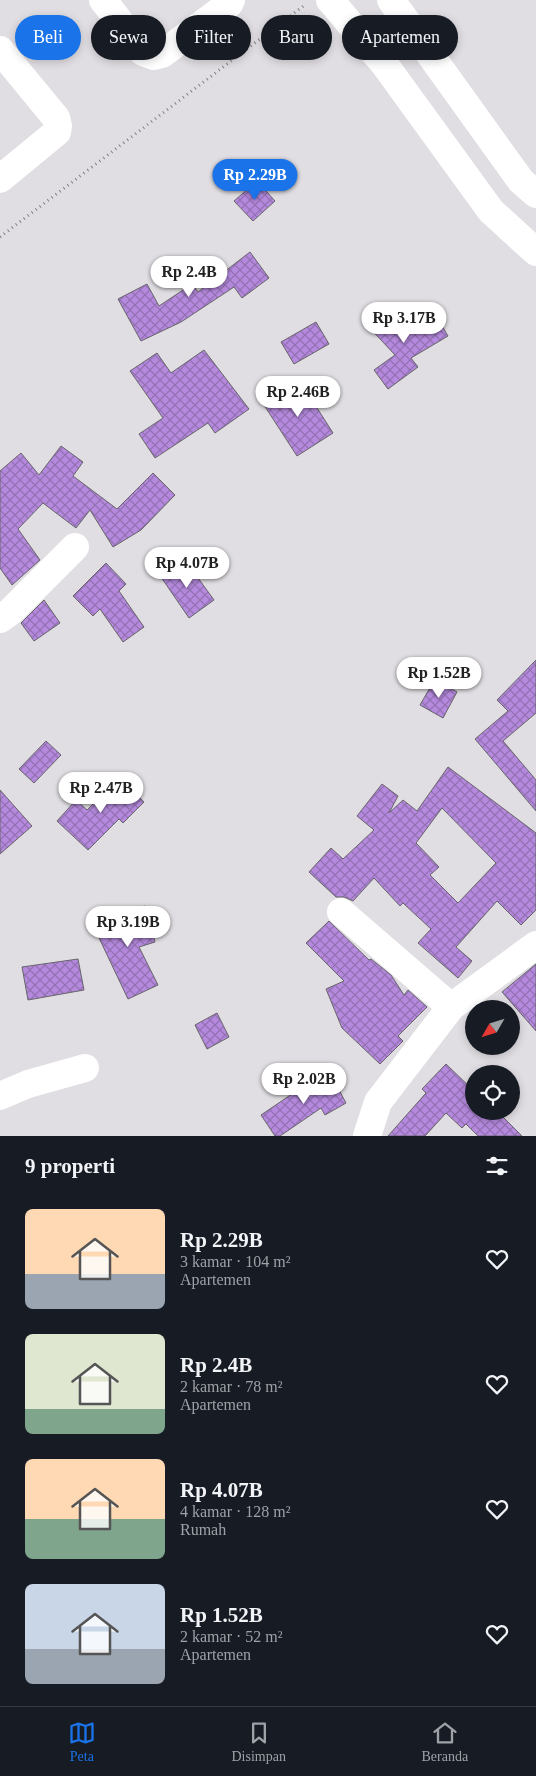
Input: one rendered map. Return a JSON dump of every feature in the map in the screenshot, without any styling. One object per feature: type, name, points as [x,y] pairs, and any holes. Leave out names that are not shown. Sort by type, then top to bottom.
[{"type":"street","points":[[103,0],[143,52],[154,56],[162,54],[229,4],[231,0]]},
{"type":"street","points":[[330,0],[385,64],[491,210],[536,252]]},
{"type":"street","points":[[392,0],[520,181],[536,194]]},
{"type":"street","points":[[0,50],[56,118],[58,126],[56,132],[0,179]]},
{"type":"street","points":[[0,619],[10,612],[75,547]]},
{"type":"street","points":[[342,912],[451,1007]]},
{"type":"street","points":[[367,1136],[378,1102],[451,1007],[536,946]]},
{"type":"street","points":[[0,1096],[28,1084],[85,1068]]},
{"type":"path","points":[[0,237],[312,0]]},
{"type":"building","points":[[257,181],[275,201],[253,221],[234,201]]},
{"type":"building","points":[[250,252],[269,278],[242,298],[234,287],[181,322],[141,341],[118,299],[147,284],[159,306],[192,284],[198,292]]},
{"type":"building","points":[[388,308],[408,330],[435,314],[448,336],[411,358],[418,367],[388,389],[374,370],[395,355],[368,326]]},
{"type":"building","points":[[316,322],[329,344],[294,364],[281,342]]},
{"type":"building","points":[[204,350],[249,409],[215,433],[208,423],[155,458],[139,434],[163,418],[130,371],[157,353],[171,373]]},
{"type":"building","points":[[296,378],[313,399],[333,433],[297,456],[264,405]]},
{"type":"building","points":[[61,446],[83,462],[73,476],[117,509],[153,473],[175,495],[141,530],[113,547],[90,510],[76,528],[43,503],[18,529],[40,560],[12,585],[0,568],[0,471],[21,453],[39,475]]},
{"type":"building","points":[[185,560],[214,600],[189,618],[161,577]]},
{"type":"building","points":[[106,563],[126,584],[119,591],[144,627],[123,642],[100,609],[93,616],[73,596]]},
{"type":"building","points":[[44,600],[60,623],[34,641],[21,623]]},
{"type":"building","points":[[536,660],[536,713],[503,741],[536,780],[536,811],[475,739],[508,711],[497,700]]},
{"type":"building","points":[[435,679],[457,692],[443,718],[420,705]]},
{"type":"building","points":[[46,741],[61,755],[34,783],[19,769]]},
{"type":"building","points":[[448,767],[536,833],[536,910],[521,925],[497,901],[456,947],[472,961],[458,978],[418,943],[431,929],[403,903],[400,906],[374,878],[353,901],[344,897],[336,897],[309,872],[331,848],[343,859],[374,830],[357,816],[382,784],[398,796],[389,813],[403,800],[417,811]],"holes":[[[442,808],[496,863],[458,903],[430,875],[439,867],[416,843]]]},
{"type":"building","points":[[120,777],[144,802],[123,823],[119,819],[88,850],[57,821],[76,800],[87,810]]},
{"type":"building","points":[[0,790],[32,826],[0,854]]},
{"type":"building","points":[[145,906],[155,942],[139,947],[158,985],[128,999],[91,921]]},
{"type":"building","points":[[329,921],[369,960],[371,959],[391,975],[404,995],[408,990],[427,1007],[398,1036],[403,1041],[380,1064],[342,1028],[326,989],[344,981],[306,943]]},
{"type":"building","points":[[78,959],[84,990],[28,1000],[22,967]]},
{"type":"building","points":[[536,964],[536,1031],[520,1013],[520,1000],[509,1000],[502,992]]},
{"type":"building","points":[[217,1013],[229,1037],[207,1049],[195,1025]]},
{"type":"building","points":[[446,1064],[465,1082],[465,1120],[506,1120],[522,1136],[478,1136],[466,1124],[462,1128],[446,1113],[425,1136],[388,1136],[426,1093],[422,1089]]},
{"type":"building","points":[[330,1073],[346,1103],[325,1115],[321,1108],[280,1136],[275,1136],[261,1115],[289,1096]]}]
